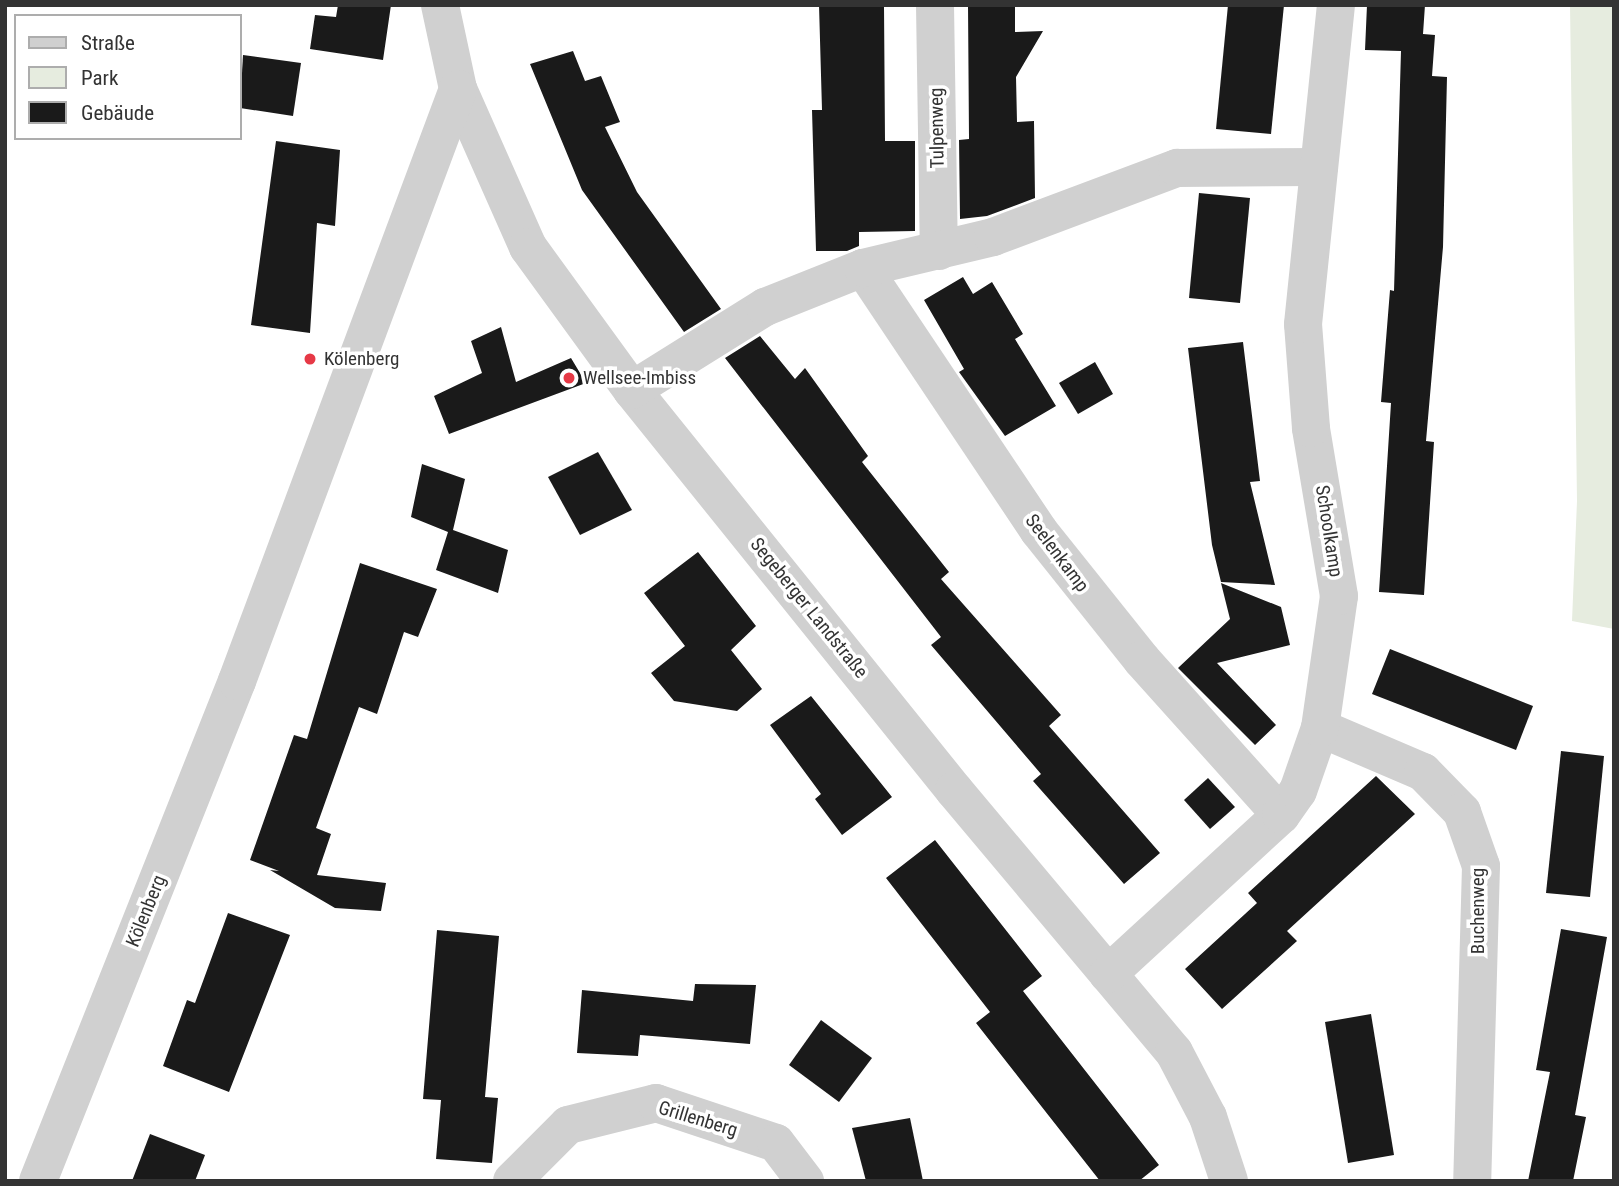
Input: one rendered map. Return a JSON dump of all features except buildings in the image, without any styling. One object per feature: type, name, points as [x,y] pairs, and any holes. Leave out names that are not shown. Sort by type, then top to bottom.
[{"type":"street","name":"Segeberger Landstraße","points":[[440,5],[458,89],[528,247],[632,390],[1174,1052],[1208,1117],[1230,1181]]},
{"type":"street","name":"Tulpenweg","points":[[935,5],[939,251]]},
{"type":"street","name":"Schoolkamp","points":[[1108,974],[1281,815],[1298,791],[1320,728],[1339,596],[1311,428],[1303,324],[1336,5]]},
{"type":"street","name":"Kölenberg","points":[[38,1181],[237,681],[458,89]]},
{"type":"street","points":[[632,390],[765,307],[863,268],[939,251],[1068,211],[1177,167],[1319,167]]},
{"type":"street","name":"Seelenkamp","points":[[863,268],[1039,531],[1142,660],[1281,815]]},
{"type":"street","name":"Buchenweg","points":[[1320,728],[1423,772],[1462,812],[1477,855],[1472,1181]]},
{"type":"street","name":"Grillenberg","points":[[512,1181],[568,1125],[656,1103],[776,1143],[804,1181]]},
{"type":"green space","points":[[1570,5],[1614,5],[1614,629],[1572,621],[1577,501]]},
{"type":"place","name":"Kölenberg","points":[[310,359]]},
{"type":"place","name":"Wellsee-Imbiss","points":[[569,378]]}]
